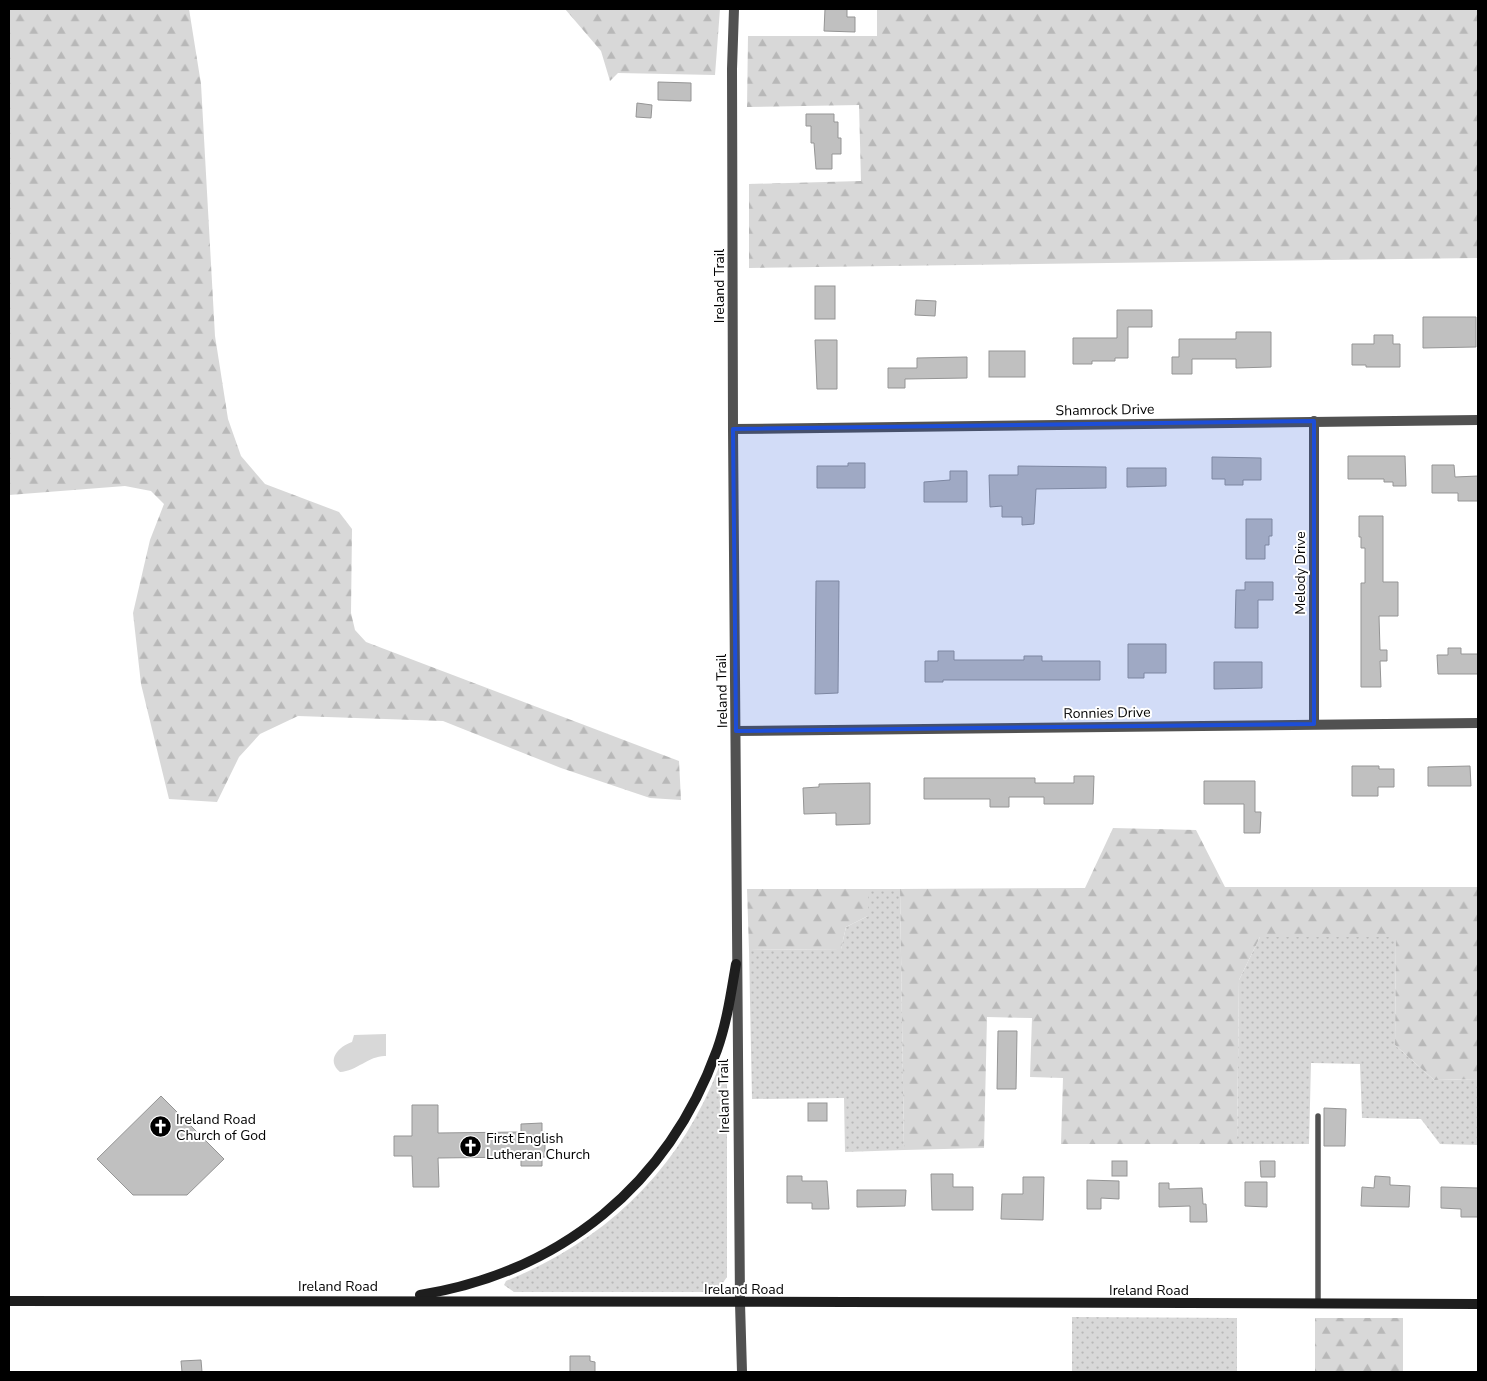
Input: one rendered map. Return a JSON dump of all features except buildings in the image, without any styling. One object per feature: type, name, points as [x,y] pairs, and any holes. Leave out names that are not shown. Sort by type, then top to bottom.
[{"type":"main road","points":[[393,1300],[457,1289],[498,1276],[530,1262],[560,1246],[584,1230],[629,1192],[653,1166],[669,1144],[687,1116],[704,1081],[718,1048],[727,1014],[736,964]]},
{"type":"main road","name":"Ireland Road","points":[[9,1301],[393,1300],[740,1303],[1478,1304]]},
{"type":"street","name":"Ireland Trail","points":[[734,9],[732,69],[736,964],[742,1372]]},
{"type":"street","name":"Shamrock Drive","points":[[733,429],[1478,420]]},
{"type":"street","name":"Melody Drive","points":[[1314,421],[1314,724]]},
{"type":"street","name":"Ronnies Drive","points":[[736,731],[1478,723]]},
{"type":"lane","points":[[1318,1116],[1318,1304]]},
{"type":"highlighted area","points":[[1314,421],[1314,724],[736,731],[733,429]]},
{"type":"green space","points":[[9,9],[189,9],[201,84],[215,336],[228,419],[241,456],[265,484],[339,512],[352,529],[351,613],[355,630],[366,642],[679,761],[681,800],[650,798],[561,768],[443,721],[298,716],[260,734],[239,757],[217,802],[169,799],[141,684],[133,613],[150,540],[164,504],[151,491],[125,486],[9,495]]},
{"type":"green space","points":[[565,9],[720,9],[715,75],[618,73],[610,81],[601,51]]},
{"type":"green space","points":[[877,9],[1478,9],[1478,258],[749,268],[749,184],[861,181],[859,105],[747,107],[748,36],[877,36]]},
{"type":"green space","points":[[1113,828],[1196,830],[1225,887],[1478,887],[1478,1079],[1434,1080],[1395,1045],[1396,937],[1260,937],[1239,980],[1237,1144],[1061,1144],[1063,1078],[1030,1077],[1032,1018],[987,1017],[984,1148],[904,1150],[900,889],[1085,888]]},
{"type":"green space","points":[[747,889],[868,889],[868,916],[846,927],[841,949],[749,950]]},
{"type":"green space","points":[[868,889],[900,889],[904,1150],[845,1152],[844,1098],[752,1099],[749,950],[841,949],[846,927],[868,916]]},
{"type":"green space","points":[[1260,937],[1396,937],[1395,1045],[1434,1080],[1478,1079],[1478,1145],[1440,1144],[1421,1119],[1362,1118],[1360,1064],[1311,1063],[1309,1144],[1237,1144],[1239,980]]},
{"type":"green space","points":[[386,1034],[386,1056],[374,1058],[346,1071],[340,1072],[336,1067],[334,1059],[336,1054],[342,1047],[352,1042],[354,1035]]},
{"type":"green space","points":[[719,1067],[727,1073],[727,1277],[720,1287],[705,1292],[514,1292],[504,1285],[506,1281],[543,1264],[576,1245],[636,1197],[661,1169],[683,1138],[703,1104]]},
{"type":"green space","points":[[1072,1317],[1237,1318],[1237,1372],[1072,1372]]},
{"type":"green space","points":[[1315,1318],[1403,1318],[1403,1372],[1315,1372]]},
{"type":"place","name":"Ireland Road Church of God","points":[[160,1127]]},
{"type":"place","name":"First English Lutheran Church","points":[[470,1146]]}]
